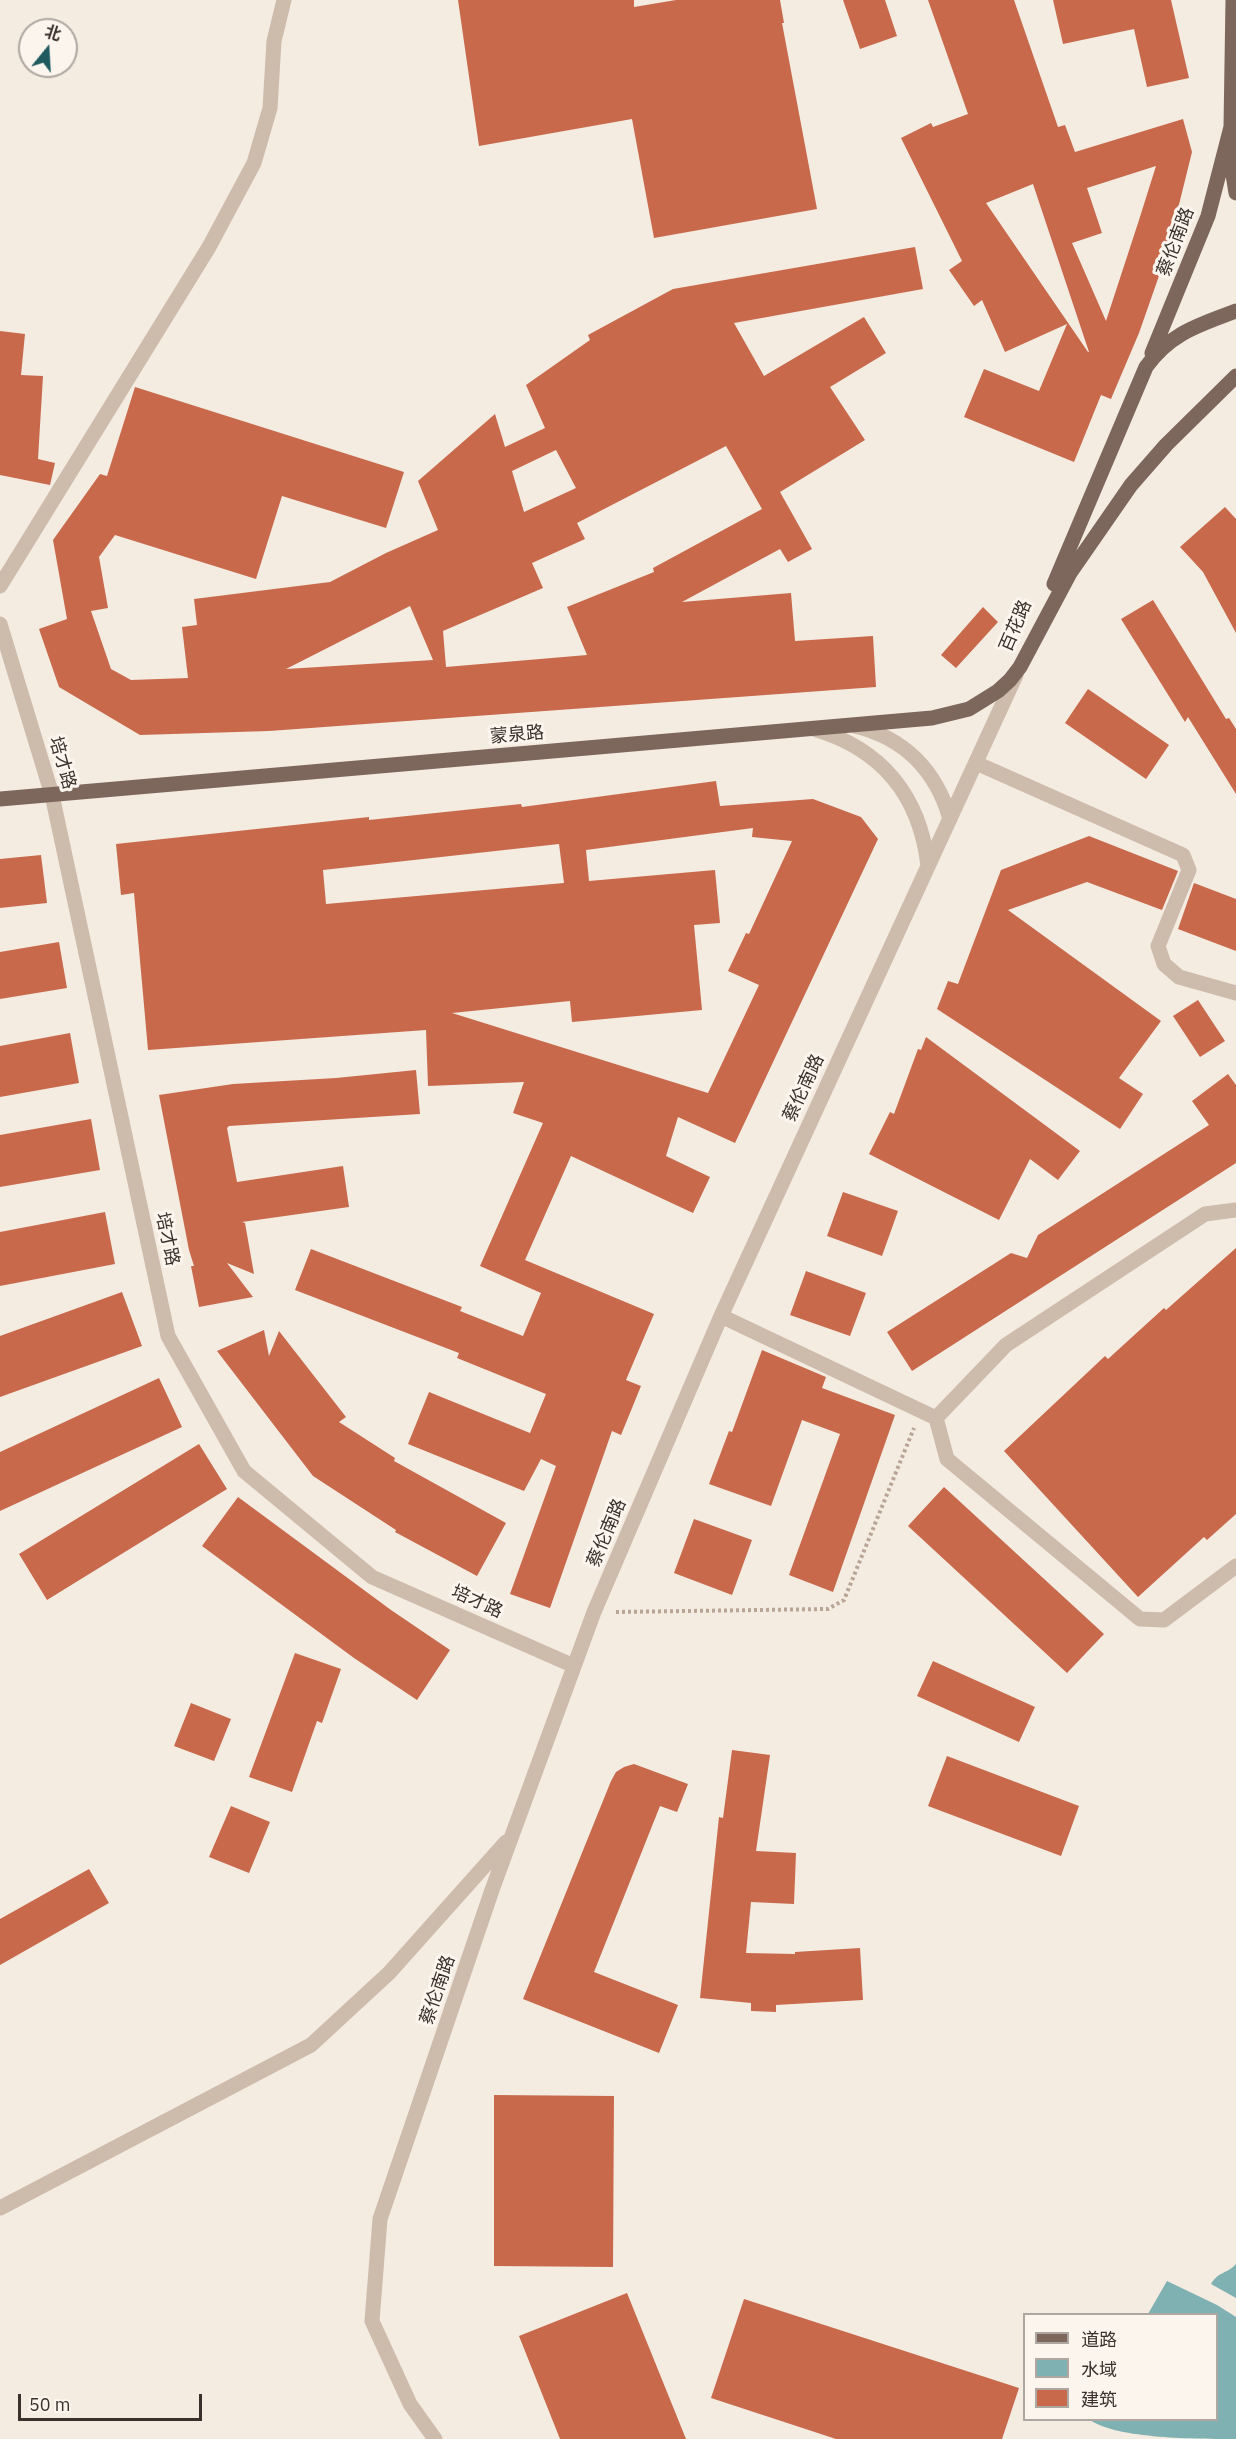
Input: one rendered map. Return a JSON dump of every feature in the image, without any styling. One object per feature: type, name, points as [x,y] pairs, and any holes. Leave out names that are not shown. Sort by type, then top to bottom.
[{"type":"main road","name":"蔡伦南路","points":[[1233,0],[1231,127],[1232,168],[1236,193]]},
{"type":"main road","name":"蔡伦南路","points":[[1146,367],[1208,216],[1231,127]]},
{"type":"main road","name":"百花路","points":[[1020,667],[1146,367],[1155,353],[1178,335],[1236,311]]},
{"type":"main road","name":"百花路","points":[[1020,667],[1070,573],[1112,511],[1166,445],[1236,376]]},
{"type":"main road","name":"蒙泉路","points":[[0,799],[932,718],[969,709],[998,691],[1020,667]]},
{"type":"street","points":[[0,586],[209,247],[254,163],[270,108],[274,41],[284,0]]},
{"type":"street","name":"培才路","points":[[0,624],[52,795],[168,1336],[243,1471],[372,1577],[574,1666]]},
{"type":"street","name":"蔡伦南路","points":[[435,2439],[411,2404],[372,2321],[380,2219],[511,1837],[594,1612],[721,1316],[1020,667]]},
{"type":"street","points":[[853,725],[887,736],[916,758],[938,786],[950,819]]},
{"type":"street","points":[[814,729],[841,738],[865,752],[893,777],[914,810],[926,846],[928,866]]},
{"type":"street","points":[[976,763],[1183,855],[1189,870],[1158,946],[1164,964],[1179,977],[1236,993]]},
{"type":"street","points":[[936,1418],[1006,1345],[1205,1214],[1236,1210]]},
{"type":"street","points":[[721,1316],[936,1418],[947,1459],[1140,1619],[1164,1620],[1236,1567]]},
{"type":"street","points":[[0,2208],[311,2045],[389,1973],[511,1837]]},
{"type":"path","points":[[594,1612],[828,1609],[844,1600],[921,1411]]},
{"type":"water","points":[[1236,2264],[1236,2298],[1211,2284]]},
{"type":"water","points":[[1167,2281],[1217,2305],[1236,2317],[1236,2439],[1159,2437],[1119,2431],[1092,2421],[1218,2421],[1218,2313],[1149,2313]]},
{"type":"building","points":[[458,0],[634,0],[634,7],[676,0],[780,0],[784,23],[782,23],[817,209],[654,238],[632,119],[479,146]]},
{"type":"building","points":[[843,0],[885,0],[897,36],[860,49]]},
{"type":"building","points":[[928,0],[1014,0],[1058,127],[1065,125],[1075,152],[1183,119],[1192,152],[1167,253],[1139,333],[1111,399],[1101,395],[1074,462],[964,417],[984,369],[1039,391],[1067,324],[1005,352],[982,300],[974,306],[949,270],[962,261],[901,138],[931,123],[933,127],[968,114]],"holes":[[[1156,166],[1139,220],[1106,321],[1072,243],[1102,233],[1087,188]],[[1033,184],[1089,352],[986,203]]]},
{"type":"building","points":[[1053,0],[1171,0],[1189,78],[1147,87],[1134,29],[1063,44]]},
{"type":"building","points":[[915,247],[923,289],[734,323],[764,376],[864,317],[886,353],[830,387],[865,440],[780,492],[812,549],[788,562],[780,549],[682,602],[791,593],[795,641],[873,636],[876,687],[269,731],[140,735],[59,687],[39,629],[67,619],[53,540],[100,474],[107,476],[135,387],[404,472],[386,528],[282,496],[256,579],[115,535],[99,557],[108,608],[91,611],[111,669],[131,680],[188,678],[182,627],[197,625],[194,599],[330,582],[386,553],[438,530],[418,481],[495,414],[505,447],[545,428],[526,385],[590,340],[588,335],[673,289]],"holes":[[[726,446],[762,509],[653,568],[654,572],[567,607],[587,655],[446,667],[443,631],[543,588],[532,563],[585,539],[577,523]],[[556,450],[576,488],[524,512],[512,471]],[[410,606],[433,660],[286,669]]]},
{"type":"building","points":[[0,331],[25,334],[21,375],[43,376],[38,459],[55,463],[50,485],[0,475]]},
{"type":"building","points":[[1225,507],[1236,519],[1236,633],[1203,572],[1180,547]]},
{"type":"building","points":[[1153,600],[1226,719],[1229,718],[1236,729],[1236,794],[1188,717],[1185,722],[1121,619]]},
{"type":"building","points":[[983,607],[998,622],[956,668],[941,655]]},
{"type":"building","points":[[1088,689],[1169,745],[1146,779],[1065,723]]},
{"type":"building","points":[[716,781],[720,806],[813,799],[861,817],[878,839],[735,1143],[678,1117],[666,1156],[710,1177],[693,1213],[571,1156],[525,1260],[654,1314],[626,1380],[641,1386],[621,1435],[612,1431],[550,1608],[510,1594],[556,1466],[541,1459],[524,1491],[408,1444],[429,1392],[530,1433],[546,1394],[457,1358],[459,1353],[295,1290],[311,1249],[462,1307],[460,1311],[523,1336],[541,1293],[480,1266],[543,1123],[513,1113],[524,1082],[428,1086],[426,1030],[148,1050],[134,893],[121,895],[116,844],[369,817],[369,820],[521,804],[522,807]],"holes":[[[753,828],[752,837],[792,841],[749,934],[746,933],[728,971],[759,985],[708,1093],[452,1013],[570,1001],[572,1022],[702,1010],[694,925],[720,923],[715,870],[589,881],[586,850]],[[559,844],[564,883],[326,904],[323,870]]]},
{"type":"building","points":[[1089,836],[1178,871],[1162,910],[1087,882],[1008,910],[1161,1021],[1119,1078],[1143,1094],[1120,1129],[937,1009],[948,981],[958,984],[1001,870]]},
{"type":"building","points":[[41,855],[47,903],[0,908],[0,859]]},
{"type":"building","points":[[1194,883],[1236,899],[1236,951],[1178,929]]},
{"type":"building","points":[[59,942],[67,988],[0,999],[0,952]]},
{"type":"building","points":[[1198,1000],[1225,1041],[1200,1057],[1173,1016]]},
{"type":"building","points":[[70,1033],[79,1083],[0,1097],[0,1046]]},
{"type":"building","points":[[926,1037],[1080,1151],[1058,1180],[1030,1159],[999,1220],[869,1154],[890,1112],[894,1114],[918,1049],[921,1050]]},
{"type":"building","points":[[416,1070],[420,1114],[229,1126],[227,1128],[237,1182],[343,1166],[349,1207],[242,1222],[245,1223],[254,1274],[227,1263],[253,1297],[199,1307],[191,1266],[194,1266],[159,1095],[233,1084],[336,1078]]},
{"type":"building","points":[[1228,1074],[1236,1085],[1236,1163],[912,1371],[887,1332],[1011,1253],[1027,1258],[1038,1235],[1209,1125],[1192,1101]]},
{"type":"building","points":[[91,1119],[100,1170],[0,1187],[0,1135]]},
{"type":"building","points":[[843,1192],[898,1211],[882,1256],[827,1236]]},
{"type":"building","points":[[105,1212],[115,1264],[0,1286],[0,1232]]},
{"type":"building","points":[[1236,1248],[1236,1514],[1207,1540],[1204,1537],[1138,1597],[1004,1451],[1105,1356],[1108,1359],[1164,1308],[1166,1310]]},
{"type":"building","points":[[806,1271],[866,1293],[850,1336],[790,1315]]},
{"type":"building","points":[[122,1292],[142,1346],[0,1397],[0,1336]]},
{"type":"building","points":[[264,1330],[269,1356],[279,1331],[346,1417],[339,1422],[395,1458],[394,1461],[506,1523],[477,1576],[395,1532],[396,1530],[313,1476],[217,1351]]},
{"type":"building","points":[[762,1350],[826,1377],[822,1388],[895,1415],[833,1592],[789,1575],[840,1434],[802,1420],[771,1506],[709,1484],[729,1431],[732,1432]]},
{"type":"building","points":[[159,1378],[182,1427],[0,1511],[0,1452]]},
{"type":"building","points":[[199,1444],[227,1489],[47,1600],[19,1554]]},
{"type":"building","points":[[944,1487],[1104,1634],[1067,1673],[908,1526]]},
{"type":"building","points":[[238,1497],[391,1610],[450,1650],[417,1700],[354,1658],[202,1546]]},
{"type":"building","points":[[694,1519],[752,1540],[732,1595],[674,1573]]},
{"type":"building","points":[[295,1653],[341,1669],[322,1723],[317,1721],[292,1792],[249,1777]]},
{"type":"building","points":[[933,1661],[1035,1707],[1019,1742],[917,1696]]},
{"type":"building","points":[[191,1703],[231,1719],[214,1761],[174,1746]]},
{"type":"building","points":[[732,1750],[770,1755],[756,1851],[796,1853],[794,1904],[751,1902],[746,1953],[795,1954],[795,1952],[860,1948],[863,2000],[776,2005],[776,2012],[751,2011],[751,2003],[700,1998],[719,1817],[723,1818]]},
{"type":"building","points":[[947,1756],[1079,1806],[1061,1856],[928,1806]]},
{"type":"building","points":[[634,1764],[688,1784],[677,1812],[660,1806],[594,1972],[678,2005],[659,2053],[523,1999],[611,1781],[616,1772]]},
{"type":"building","points":[[231,1806],[270,1822],[249,1873],[209,1857]]},
{"type":"building","points":[[89,1869],[109,1903],[0,1965],[0,1919]]},
{"type":"building","points":[[494,2095],[614,2096],[613,2267],[494,2266]]},
{"type":"building","points":[[627,2293],[686,2439],[560,2439],[519,2336]]},
{"type":"building","points":[[744,2299],[1019,2388],[1002,2439],[836,2439],[711,2398]]}]
